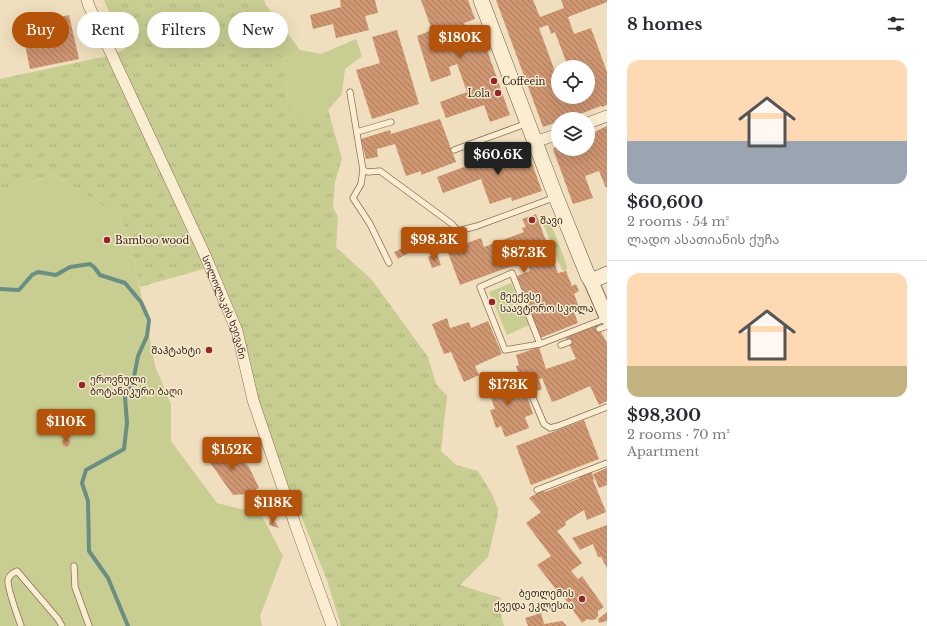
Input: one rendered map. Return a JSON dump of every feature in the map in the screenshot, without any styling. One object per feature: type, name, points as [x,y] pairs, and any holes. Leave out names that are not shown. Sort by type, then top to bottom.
[{"type":"main road","points":[[481,0],[556,197],[591,281],[607,274]]},
{"type":"street","name":"სოლოლაკის ხეივანი","points":[[87,0],[205,255],[237,331],[253,400],[295,524],[332,626]]},
{"type":"street","points":[[595,120],[607,116]]},
{"type":"street","points":[[535,142],[551,136]]},
{"type":"street","points":[[591,281],[604,322]]},
{"type":"lane","points":[[350,92],[363,170],[361,184],[353,198],[370,224],[389,263]]},
{"type":"lane","points":[[357,132],[391,122]]},
{"type":"lane","points":[[454,150],[528,123]]},
{"type":"lane","points":[[363,170],[368,172],[380,171],[458,231],[478,226],[556,197]]},
{"type":"lane","points":[[540,344],[512,273],[480,287],[505,350],[540,344],[604,322],[607,326]]},
{"type":"lane","points":[[561,345],[569,342]]},
{"type":"lane","points":[[526,382],[544,424],[550,428],[607,407]]},
{"type":"lane","points":[[537,490],[607,463]]},
{"type":"lane","points":[[74,566],[75,587],[89,626]]},
{"type":"lane","points":[[21,626],[14,607],[8,580],[11,575],[17,571],[58,619],[62,626]]},
{"type":"green space","points":[[104,0],[249,0],[253,12],[228,12],[228,48],[275,48],[285,59],[288,103],[309,121],[328,110],[342,159],[335,182],[333,207],[338,217],[336,247],[372,280],[428,357],[436,384],[447,396],[441,451],[456,465],[478,471],[492,494],[498,509],[488,557],[460,585],[501,598],[499,606],[504,626],[341,626],[327,580],[299,511],[275,465],[237,331],[210,267],[140,287],[134,259],[120,217],[53,174],[7,191],[0,188],[0,79],[112,55],[125,48],[139,48],[139,12],[109,12]]},
{"type":"green space","points":[[249,0],[264,0],[271,12],[253,12]]},
{"type":"green space","points":[[288,34],[300,50],[321,54],[356,39],[362,56],[345,69],[342,94],[328,110],[309,121],[288,103],[285,59],[275,48],[288,48]]},
{"type":"green space","name":"ეროვნული ბოტანიკური ბაღი","points":[[53,174],[120,217],[134,259],[155,366],[171,404],[171,441],[217,503],[261,514],[283,556],[260,616],[262,626],[0,626],[0,188],[7,191]]},
{"type":"green space","points":[[549,218],[567,266],[566,271],[562,270],[542,221]]},
{"type":"green space","points":[[511,283],[529,325],[507,335],[489,292]]},
{"type":"building","points":[[340,0],[375,0],[378,13],[365,16],[369,30],[336,38],[333,24],[313,29],[310,15],[341,7]]},
{"type":"building","points":[[421,0],[468,0],[475,19],[464,23],[474,51],[486,47],[510,115],[490,122],[484,105],[446,118],[440,102],[467,92],[457,64],[449,67],[451,75],[431,82],[417,36],[432,30]]},
{"type":"building","points":[[496,0],[533,0],[540,17],[564,8],[561,0],[607,0],[607,2],[568,17],[574,34],[591,28],[607,72],[607,105],[585,112],[551,112],[551,124],[543,127]]},
{"type":"building","points":[[69,15],[79,59],[30,69],[26,48],[69,48]]},
{"type":"building","points":[[397,30],[419,104],[372,119],[356,70],[380,63],[372,37]]},
{"type":"building","points":[[440,119],[456,162],[421,175],[421,171],[406,176],[395,144],[377,149],[378,157],[366,159],[361,139],[390,130],[391,134]]},
{"type":"building","points":[[607,126],[607,187],[606,188],[599,171],[585,176],[593,198],[573,204],[556,156],[595,156],[595,132]]},
{"type":"building","points":[[525,144],[542,191],[512,201],[511,197],[490,204],[481,179],[443,193],[437,177]]},
{"type":"building","points":[[536,214],[558,273],[566,271],[572,286],[576,284],[579,291],[574,294],[579,307],[573,309],[578,323],[540,338],[517,276],[530,271],[526,261],[460,285],[447,250],[481,238],[484,247],[524,232],[522,228],[526,227],[522,219]]},
{"type":"building","points":[[407,246],[410,252],[398,259],[394,252]]},
{"type":"building","points":[[437,254],[441,265],[432,268],[428,257]]},
{"type":"building","points":[[447,318],[450,328],[469,322],[471,328],[488,321],[502,354],[475,366],[479,375],[464,382],[451,352],[444,354],[432,324]]},
{"type":"building","points":[[597,325],[607,343],[607,401],[599,405],[590,386],[552,402],[542,378],[539,379],[542,389],[537,391],[531,374],[520,378],[516,366],[519,365],[516,355],[539,347],[546,369],[576,359],[566,337]]},
{"type":"building","points":[[510,374],[519,399],[527,396],[533,414],[525,417],[529,428],[505,437],[501,426],[496,428],[490,410],[495,409],[485,382]]},
{"type":"building","points":[[584,420],[599,459],[531,485],[516,446]]},
{"type":"building","points":[[65,439],[69,440],[70,444],[67,447],[63,446],[62,441]]},
{"type":"building","points":[[212,445],[226,447],[237,459],[249,467],[259,488],[246,494],[233,495],[206,457]]},
{"type":"building","points":[[607,468],[607,485],[599,488],[593,474]]},
{"type":"building","points":[[591,470],[593,480],[606,512],[587,520],[584,510],[565,522],[566,525],[557,531],[582,563],[571,571],[578,579],[582,576],[604,607],[598,611],[598,616],[596,619],[587,619],[582,623],[560,592],[558,592],[537,565],[551,556],[526,523],[541,512],[529,498],[542,490],[545,492],[578,479],[580,476]]},
{"type":"building","points":[[270,520],[275,522],[279,528],[269,525]]},
{"type":"building","points":[[607,525],[607,568],[601,557],[598,557],[593,544],[580,550],[572,538]]},
{"type":"building","points":[[607,612],[607,621],[599,623],[598,619]]},
{"type":"building","points":[[541,613],[544,624],[562,621],[567,626],[528,626],[525,618]]},
{"type":"waterway","points":[[0,289],[19,290],[32,275],[38,272],[56,275],[70,267],[90,264],[100,275],[125,283],[141,302],[149,320],[147,336],[138,356],[134,377],[125,397],[127,423],[124,449],[86,470],[82,483],[88,501],[89,551],[108,578],[128,626]]},
{"type":"place","name":"Coffeein","points":[[494,81]]},
{"type":"place","name":"Lola","points":[[498,93]]},
{"type":"place","name":"შავი","points":[[532,220]]},
{"type":"place","name":"Bamboo wood","points":[[107,240]]},
{"type":"place","name":"მეექვსე საავტორო სკოლა","points":[[492,302]]},
{"type":"place","name":"შაჰტახტი","points":[[209,350]]},
{"type":"place","name":"ეროვნული ბოტანიკური ბაღი","points":[[82,385]]},
{"type":"place","name":"ბეთლემის ქვედა ეკლესია","points":[[582,599]]}]
